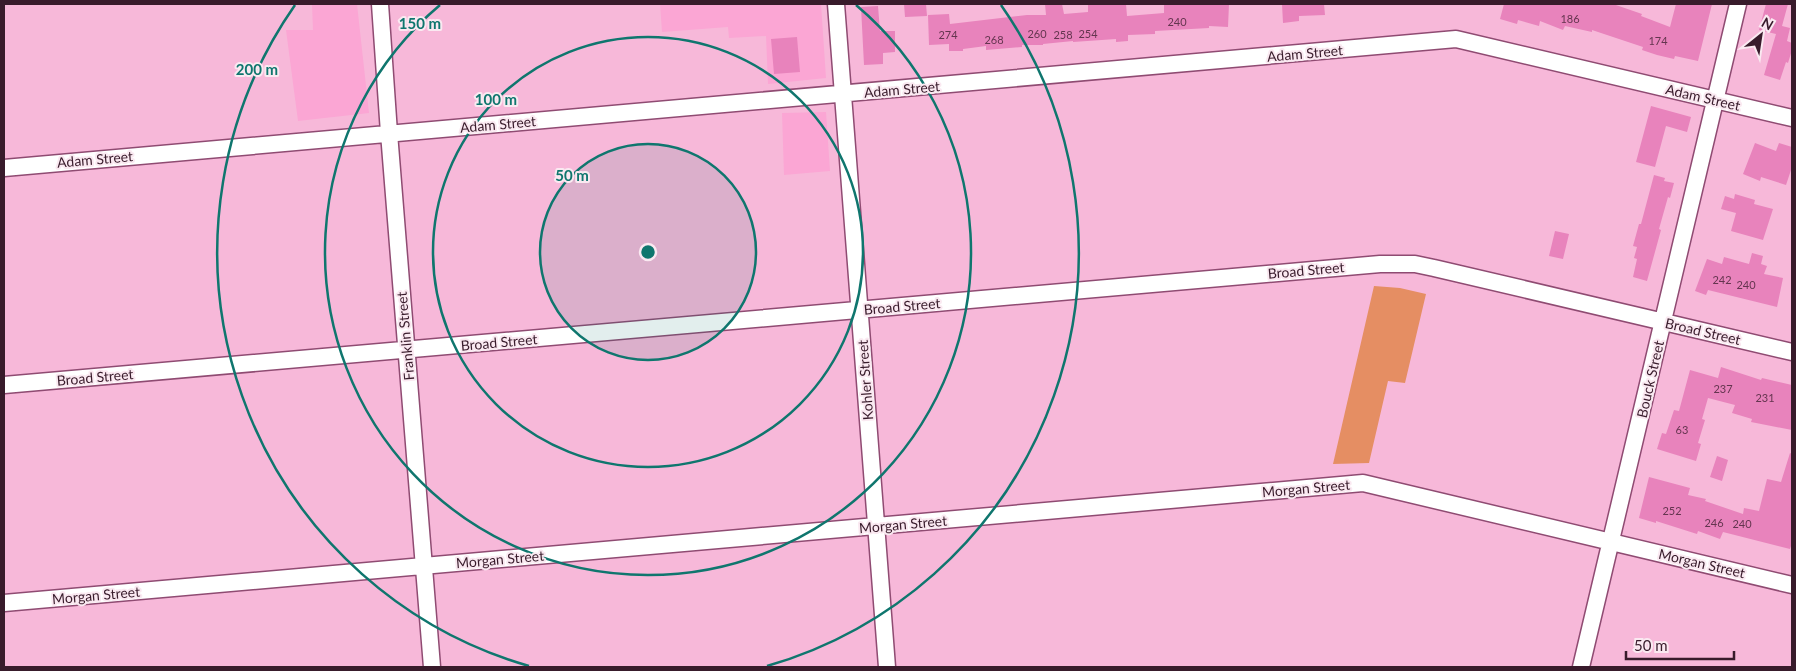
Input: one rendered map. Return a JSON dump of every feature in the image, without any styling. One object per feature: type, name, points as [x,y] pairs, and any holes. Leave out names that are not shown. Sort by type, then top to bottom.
[{"type":"street","name":"Franklin Street","points":[[380,4],[432,667]]},
{"type":"street","name":"Kohler Street","points":[[836,4],[887,667]]},
{"type":"street","name":"Bouck Street","points":[[1581,667],[1738,4]]},
{"type":"street","name":"Adam Street","points":[[4,168],[1456,39],[1792,118]]},
{"type":"street","name":"Broad Street","points":[[4,385],[1380,264],[1416,264],[1792,352]]},
{"type":"street","name":"Morgan Street","points":[[4,603],[1363,483],[1792,585]]},
{"type":"shaded area","points":[[312,4],[357,4],[369,113],[298,121],[286,30],[313,30]]},
{"type":"shaded area","points":[[660,4],[821,4],[826,78],[768,84],[766,36],[729,38],[728,27],[662,32]]},
{"type":"shaded area","points":[[826,112],[830,171],[784,175],[782,113]]},
{"type":"shaded area","points":[[1374,286],[1400,288],[1426,294],[1405,383],[1388,381],[1369,463],[1333,464]]},
{"type":"building","points":[[904,4],[926,4],[927,16],[905,17]]},
{"type":"building","points":[[1045,4],[1062,4],[1064,14],[1088,12],[1088,4],[1126,4],[1127,16],[1164,13],[1164,4],[1229,4],[1228,27],[1209,26],[1209,28],[1155,31],[1155,34],[1128,35],[1128,41],[1116,42],[1116,39],[1073,41],[986,50],[986,46],[963,49],[963,51],[949,51],[949,44],[929,45],[928,15],[949,14],[950,24],[1027,15],[1046,15]]},
{"type":"building","points":[[1282,4],[1324,4],[1325,15],[1299,16],[1299,21],[1283,23]]},
{"type":"building","points":[[1504,4],[1613,4],[1642,14],[1641,16],[1670,27],[1676,4],[1712,4],[1698,61],[1675,56],[1674,59],[1657,55],[1642,50],[1643,47],[1592,30],[1592,32],[1565,26],[1563,30],[1540,21],[1539,26],[1518,20],[1517,24],[1500,19]]},
{"type":"building","points":[[1766,4],[1788,4],[1782,26],[1790,28],[1787,41],[1792,43],[1792,50],[1780,80],[1764,75],[1776,34],[1759,30]]},
{"type":"building","points":[[878,6],[880,31],[895,31],[895,52],[883,53],[883,64],[864,65],[861,7]]},
{"type":"building","points":[[797,37],[800,72],[774,74],[771,39]]},
{"type":"building","points":[[1651,106],[1691,117],[1687,132],[1666,126],[1655,167],[1636,162]]},
{"type":"building","points":[[1755,143],[1776,151],[1779,143],[1792,147],[1792,167],[1786,185],[1761,177],[1760,181],[1743,174]]},
{"type":"building","points":[[1654,175],[1665,178],[1664,181],[1674,183],[1659,229],[1661,230],[1647,281],[1633,277],[1637,259],[1634,258],[1637,247],[1633,246]]},
{"type":"building","points":[[1735,194],[1755,200],[1754,204],[1773,209],[1763,240],[1731,231],[1736,213],[1721,209],[1725,196],[1734,199]]},
{"type":"building","points":[[1555,231],[1569,234],[1563,259],[1549,256]]},
{"type":"building","points":[[1752,253],[1763,256],[1761,264],[1767,266],[1764,274],[1783,278],[1777,307],[1708,290],[1706,295],[1695,291],[1707,259],[1722,264],[1724,257],[1749,264]]},
{"type":"building","points":[[1721,367],[1761,380],[1762,378],[1792,385],[1792,430],[1751,422],[1752,419],[1732,413],[1735,405],[1708,398],[1702,419],[1705,420],[1698,443],[1701,444],[1696,461],[1657,449],[1662,433],[1666,434],[1674,410],[1679,411],[1690,370],[1718,378]]},
{"type":"building","points":[[1790,453],[1792,454],[1792,543],[1790,549],[1723,532],[1720,539],[1698,531],[1697,534],[1656,521],[1656,523],[1639,518],[1649,477],[1690,488],[1688,495],[1706,499],[1705,501],[1743,514],[1744,508],[1759,511],[1767,479],[1781,482]]},
{"type":"building","points":[[1717,456],[1728,460],[1722,481],[1710,477]]}]
